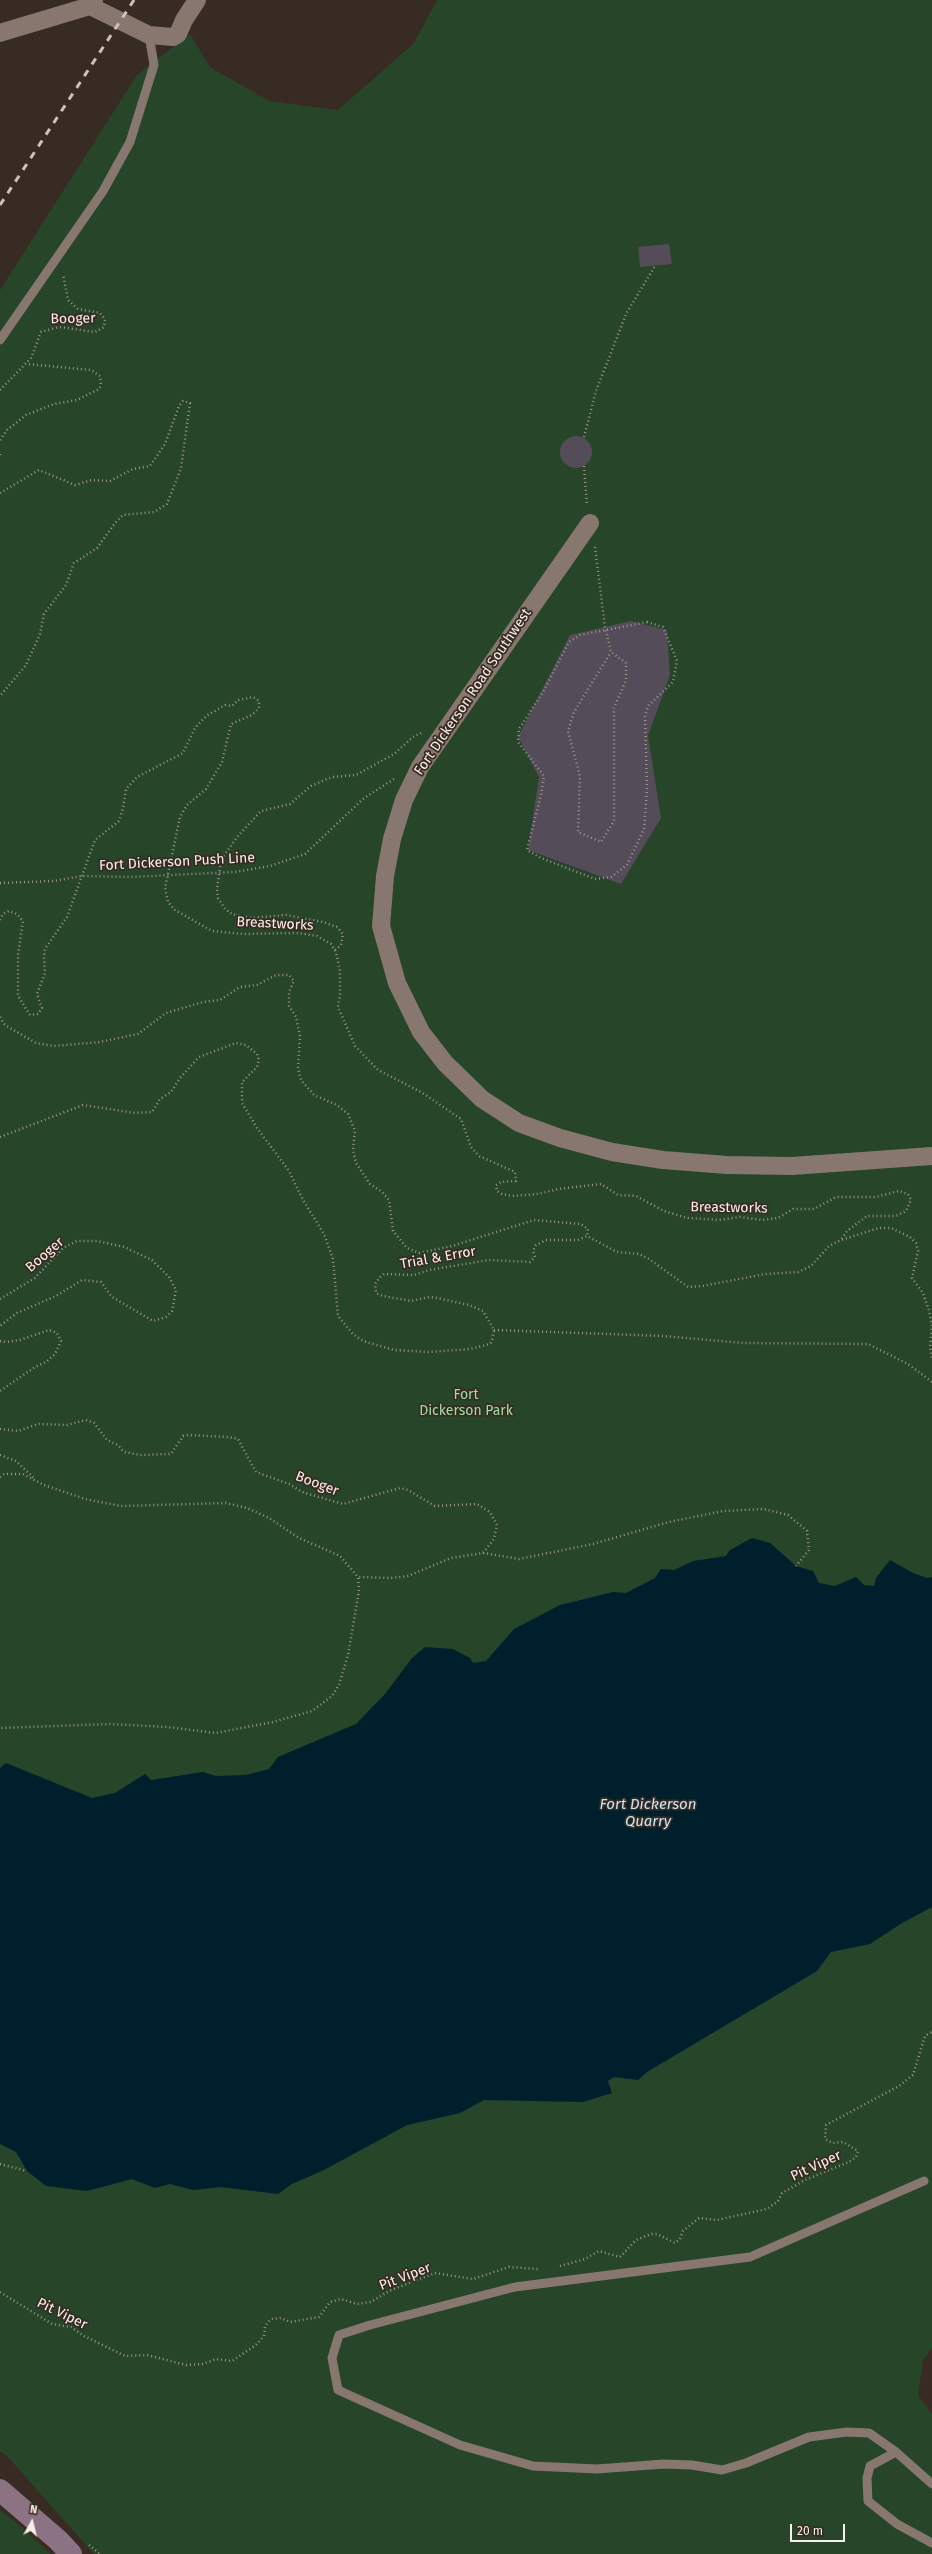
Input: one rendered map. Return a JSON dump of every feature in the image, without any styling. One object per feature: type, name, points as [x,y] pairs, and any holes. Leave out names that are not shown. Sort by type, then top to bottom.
[{"type":"street","points":[[0,33],[92,3],[149,35],[176,36],[197,0]]},
{"type":"street","name":"Fort Dickerson Road Southwest","points":[[590,523],[420,767],[404,800],[392,839],[385,876],[381,926],[398,982],[421,1032],[445,1063],[482,1099],[519,1123],[560,1138],[612,1152],[663,1160],[727,1165],[792,1166],[932,1156]]},
{"type":"street","points":[[0,2490],[58,2540],[71,2554]]},
{"type":"lane","points":[[0,340],[104,191],[130,142],[154,65],[149,35]]},
{"type":"lane","points":[[924,2180],[750,2257],[515,2288],[370,2325],[339,2335],[332,2358],[338,2390],[460,2445],[533,2466],[596,2469],[664,2464],[692,2465],[722,2470],[746,2463],[809,2437],[847,2432],[869,2433],[896,2452],[932,2484]]},
{"type":"lane","points":[[896,2452],[870,2466],[867,2478],[868,2501],[897,2524],[932,2543]]},
{"type":"path","name":"Booger","points":[[0,390],[14,373],[27,364],[33,353],[38,335],[46,329],[66,327],[95,332],[100,331],[105,324],[103,316],[100,313],[78,309],[68,300],[59,255]]},
{"type":"path","points":[[584,437],[594,398],[626,314],[655,266]]},
{"type":"path","points":[[0,440],[7,430],[26,415],[54,404],[78,400],[99,389],[101,385],[100,376],[91,370],[27,364]]},
{"type":"path","points":[[0,493],[39,470],[75,485],[92,480],[110,481],[133,469],[150,466],[165,444],[182,402],[186,400],[190,403],[181,468],[167,504],[154,512],[123,515],[115,522],[97,548],[74,564],[66,585],[44,614],[40,634],[26,665],[0,696]]},
{"type":"path","points":[[584,466],[584,490],[599,570],[605,629],[611,652],[626,663],[626,680],[614,708],[614,821],[601,842],[578,832],[580,776],[568,731],[574,712],[611,652]]},
{"type":"path","points":[[647,622],[658,624],[663,627],[671,642],[677,661],[673,682],[648,706],[645,717],[648,777],[647,810],[644,829],[627,865],[611,877],[595,879],[541,858],[527,850],[541,795],[544,776],[518,742],[519,729],[543,692],[569,642],[580,635],[605,629],[647,622]]},
{"type":"path","name":"Breastworks","points":[[0,920],[3,914],[9,911],[17,914],[23,921],[18,955],[18,996],[30,1015],[38,1014],[42,1008],[37,994],[45,973],[44,952],[67,917],[96,840],[119,821],[124,808],[124,792],[131,782],[183,753],[195,728],[206,716],[225,705],[232,706],[244,698],[256,699],[259,704],[257,711],[231,724],[222,762],[206,789],[187,805],[180,817],[167,874],[165,892],[168,902],[175,910],[188,915],[199,926],[216,932],[243,934],[274,932],[317,936],[331,944],[335,950],[341,982],[338,1007],[355,1046],[378,1070],[421,1092],[461,1119],[471,1147],[478,1156],[515,1172],[516,1181],[501,1182],[496,1185],[497,1191],[512,1196],[538,1194],[558,1189],[601,1184],[618,1195],[636,1196],[664,1212],[687,1218],[719,1220],[740,1217],[762,1220],[778,1218],[793,1209],[814,1209],[836,1198],[876,1197],[900,1191],[908,1194],[911,1200],[906,1211],[896,1216],[867,1216],[847,1231],[841,1240]]},
{"type":"path","points":[[335,950],[341,945],[343,934],[338,928],[323,922],[286,915],[251,918],[232,914],[220,905],[218,898],[219,872],[226,851],[261,811],[290,804],[311,786],[332,777],[356,775],[394,754],[413,737],[424,731]]},
{"type":"path","name":"Fort Dickerson Push Line","points":[[0,883],[54,881],[82,876],[129,877],[252,870],[305,854],[364,798],[400,776],[420,767]]},
{"type":"path","points":[[0,1017],[6,1025],[36,1043],[54,1046],[100,1042],[138,1034],[166,1013],[203,1002],[220,1000],[240,987],[257,985],[276,975],[289,975],[294,981],[289,992],[289,1006],[296,1017],[300,1036],[298,1068],[301,1080],[314,1095],[337,1105],[348,1114],[355,1131],[353,1150],[356,1163],[370,1184],[382,1192],[389,1200],[391,1226],[396,1236],[407,1248],[419,1252],[452,1246],[534,1220],[581,1224],[588,1229],[587,1236],[617,1252],[639,1254],[649,1259],[688,1287],[765,1274],[798,1272],[811,1266],[829,1246],[841,1240],[879,1228],[891,1228],[910,1237],[916,1244],[918,1259],[912,1278],[923,1293],[929,1310],[932,1326],[930,1346],[932,1359]]},
{"type":"path","points":[[0,1138],[82,1105],[135,1113],[152,1112],[160,1099],[171,1092],[180,1078],[199,1057],[236,1043],[246,1044],[258,1054],[259,1060],[257,1067],[242,1082],[242,1103],[257,1128],[288,1171],[329,1246],[335,1274],[338,1316],[353,1334],[375,1346],[394,1350],[428,1352],[470,1349],[490,1344],[494,1330],[664,1336],[743,1343],[868,1344],[908,1364],[932,1382]]},
{"type":"path","name":"Trial & Error","points":[[494,1330],[483,1311],[469,1305],[429,1297],[415,1301],[400,1300],[376,1293],[375,1284],[384,1274],[414,1275],[477,1261],[530,1262],[535,1257],[533,1251],[536,1245],[546,1240],[578,1240],[587,1236]]},
{"type":"path","name":"Booger","points":[[0,1299],[35,1278],[63,1248],[77,1242],[98,1241],[124,1247],[152,1260],[169,1277],[176,1290],[172,1310],[166,1317],[153,1321],[112,1296],[101,1282],[82,1280],[56,1296],[17,1313],[0,1326]]},
{"type":"path","points":[[0,1341],[6,1342],[20,1340],[49,1330],[56,1333],[61,1341],[55,1354],[46,1362],[31,1369],[0,1391]]},
{"type":"path","name":"Booger","points":[[0,1429],[18,1431],[38,1424],[67,1425],[86,1420],[94,1424],[107,1440],[118,1445],[124,1452],[141,1455],[171,1454],[183,1436],[188,1435],[234,1438],[242,1445],[256,1472],[289,1484],[302,1492],[334,1503],[343,1504],[359,1501],[400,1488],[408,1490],[435,1506],[477,1504],[484,1507],[494,1518],[497,1531],[483,1553]]},
{"type":"path","points":[[0,1455],[16,1461],[44,1485],[85,1499],[121,1506],[220,1503],[247,1508],[269,1518],[299,1538],[340,1556],[358,1577],[359,1591],[345,1669],[332,1696],[312,1711],[273,1722],[216,1733],[124,1724],[0,1728]]},
{"type":"path","points":[[0,1477],[14,1473],[36,1479]]},
{"type":"path","points":[[358,1577],[391,1578],[408,1576],[451,1558],[483,1553],[519,1558],[593,1544],[669,1522],[723,1511],[764,1509],[788,1516],[807,1531],[809,1550],[796,1566]]},
{"type":"path","name":"Pit Viper","points":[[556,2267],[585,2260],[599,2251],[620,2256],[636,2240],[651,2234],[657,2234],[675,2243],[680,2239],[683,2231],[699,2218],[718,2220],[767,2210],[778,2201],[782,2193],[804,2180],[849,2162],[856,2157],[858,2151],[843,2142],[832,2143],[825,2139],[826,2125],[898,2086],[913,2075],[925,2036],[932,2032]]},
{"type":"path","points":[[0,2164],[27,2171]]},
{"type":"path","name":"Pit Viper","points":[[0,2292],[52,2324],[70,2327],[84,2336],[125,2356],[147,2355],[186,2365],[203,2364],[216,2359],[232,2361],[256,2345],[264,2336],[266,2326],[271,2319],[282,2318],[290,2322],[319,2317],[330,2302],[341,2299],[357,2304],[371,2302],[389,2291],[435,2274],[473,2279],[509,2267],[545,2269]]},
{"type":"green space","name":"Fort Dickerson Park","points":[[437,0],[932,0],[932,2348],[923,2360],[918,2395],[932,2414],[932,2554],[94,2554],[6,2455],[0,2452],[0,290],[137,75],[190,34],[210,67],[269,101],[338,110],[414,43]]},
{"type":"green space","points":[[0,2510],[19,2525],[51,2554],[0,2554]]},
{"type":"water","name":"Fort Dickerson Quarry","points":[[752,1538],[770,1543],[796,1566],[813,1571],[819,1583],[835,1586],[856,1577],[864,1585],[874,1586],[876,1578],[890,1560],[913,1573],[927,1578],[932,1577],[932,1907],[902,1923],[870,1944],[831,1952],[817,1971],[647,2072],[638,2080],[614,2077],[608,2081],[612,2093],[583,2102],[484,2100],[460,2113],[407,2125],[324,2170],[292,2184],[278,2194],[221,2187],[193,2190],[170,2184],[155,2188],[132,2179],[87,2191],[46,2186],[27,2171],[16,2152],[0,2144],[0,1768],[6,1763],[92,1798],[115,1793],[145,1774],[151,1780],[203,1772],[216,1776],[246,1775],[269,1769],[278,1757],[356,1724],[385,1694],[412,1658],[425,1647],[453,1649],[470,1658],[473,1663],[486,1661],[514,1629],[560,1605],[613,1592],[626,1593],[655,1578],[661,1569],[674,1570],[693,1561],[726,1556],[730,1550]]},
{"type":"building","points":[[669,244],[672,264],[640,267],[638,247]]},
{"type":"building","points":[[573,436],[579,436],[589,443],[592,452],[591,458],[585,465],[579,468],[573,468],[563,461],[560,455],[560,449],[567,439]]},
{"type":"building","points":[[631,621],[667,630],[670,675],[648,736],[661,818],[621,884],[528,850],[539,777],[518,737],[570,635]]},
{"type":"railway","points":[[0,205],[134,0]]}]
